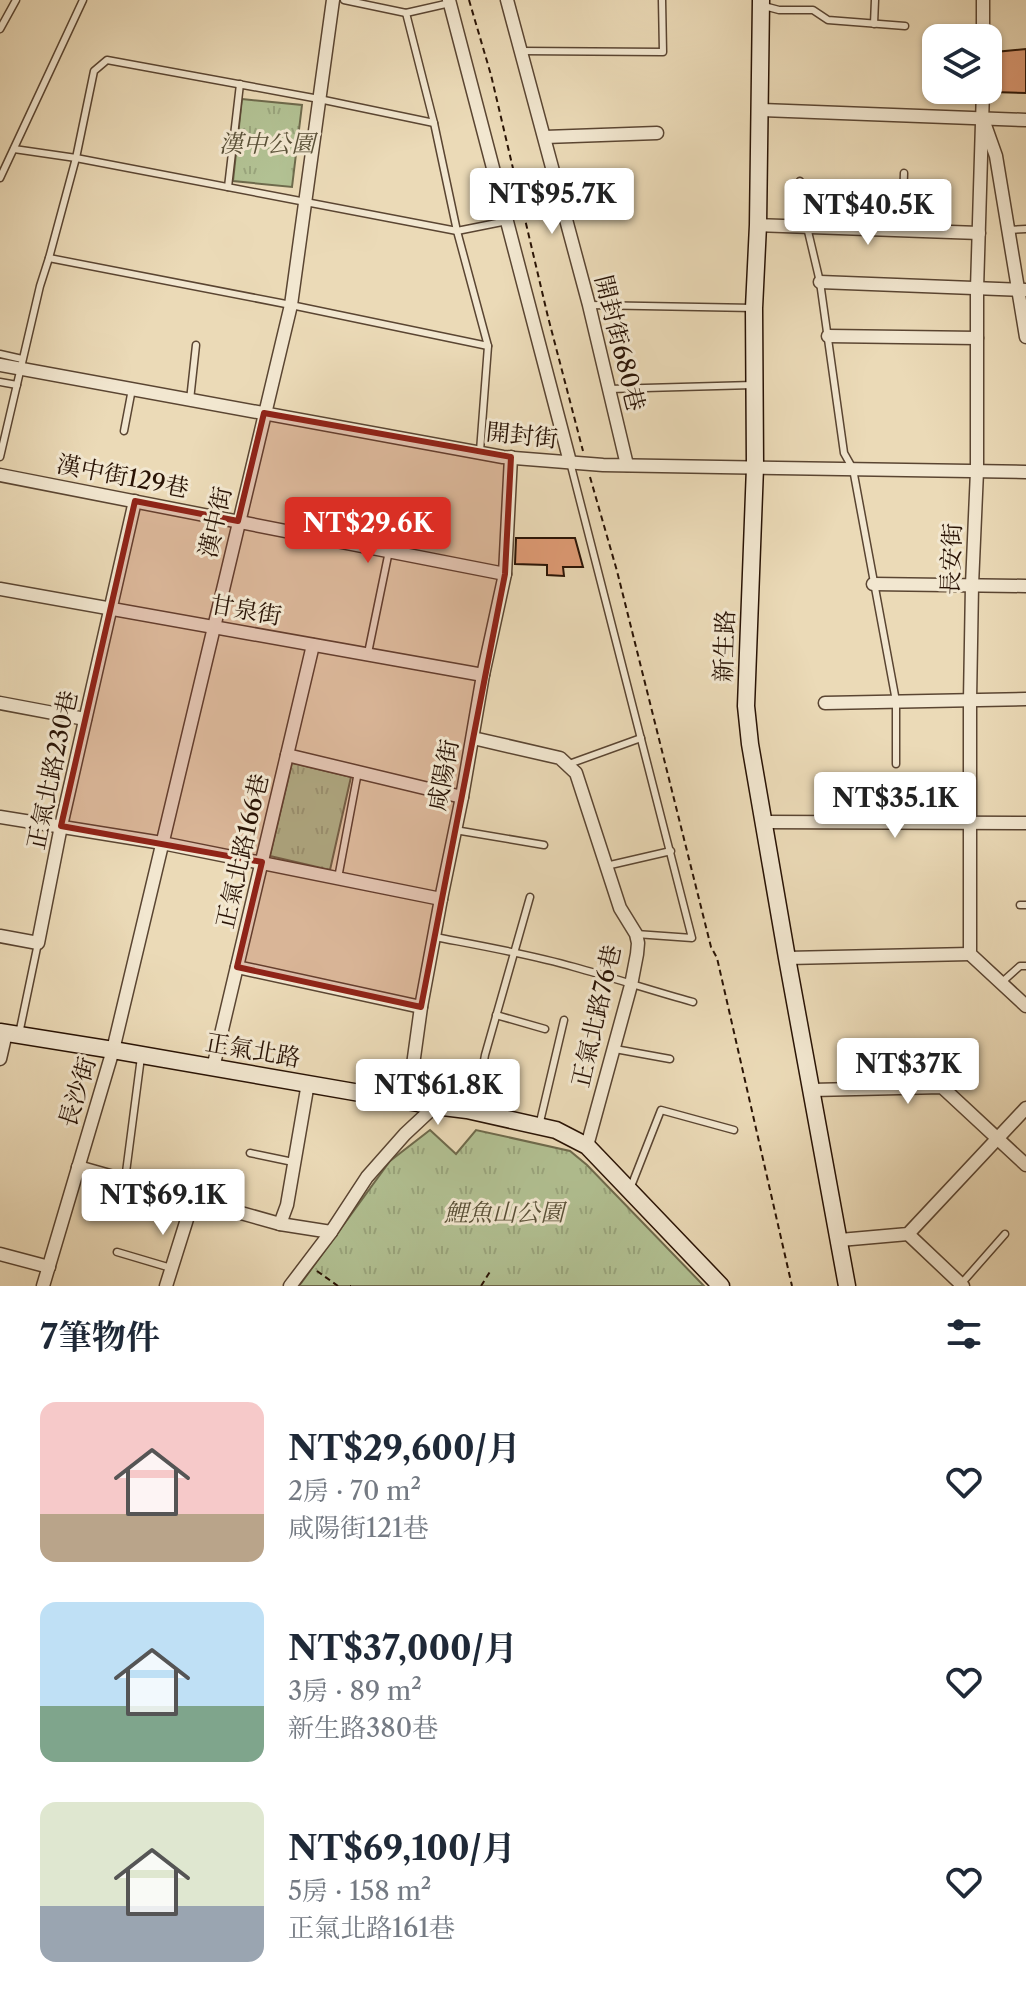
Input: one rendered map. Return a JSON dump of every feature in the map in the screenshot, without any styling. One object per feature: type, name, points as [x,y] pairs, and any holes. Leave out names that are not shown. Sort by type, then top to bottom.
[{"type":"street","name":"漢中街","points":[[113,1050],[291,305],[333,0]]},
{"type":"street","name":"開封街680巷","points":[[507,0],[589,305],[627,465]]},
{"type":"street","points":[[983,0],[983,24]]},
{"type":"street","points":[[449,2],[570,462]]},
{"type":"street","name":"新生路","points":[[760,3],[753,385],[755,467],[746,706],[787,958],[847,1286]]},
{"type":"street","name":"長安街","points":[[970,954],[970,700],[983,104]]},
{"type":"street","points":[[759,110],[1026,120]]},
{"type":"street","points":[[983,118],[996,156],[1022,290],[1026,337]]},
{"type":"street","points":[[545,137],[657,133]]},
{"type":"street","points":[[758,225],[979,233]]},
{"type":"street","points":[[820,282],[1022,290]]},
{"type":"street","points":[[828,336],[977,338]]},
{"type":"street","name":"開封街","points":[[0,365],[21,364],[132,389],[511,457],[627,465],[1026,472]]},
{"type":"street","name":"咸陽街","points":[[408,1101],[421,1007],[505,574],[511,457]]},
{"type":"street","name":"漢中街129巷","points":[[0,475],[505,574]]},
{"type":"street","name":"正氣北路230巷","points":[[38,943],[61,826],[135,501]]},
{"type":"street","points":[[873,584],[1026,586]]},
{"type":"street","name":"甘泉街","points":[[0,589],[483,675]]},
{"type":"street","name":"正氣北路166巷","points":[[213,1068],[313,645]]},
{"type":"street","points":[[825,703],[1026,699]]},
{"type":"street","points":[[0,703],[85,719]]},
{"type":"street","points":[[473,738],[560,758],[569,764]]},
{"type":"street","points":[[287,755],[462,797]]},
{"type":"street","name":"正氣北路76巷","points":[[569,764],[580,782],[620,908],[636,934],[637,954],[587,1146]]},
{"type":"street","points":[[0,817],[162,843],[441,899]]},
{"type":"street","points":[[764,822],[1026,823]]},
{"type":"street","points":[[0,936],[38,943]]},
{"type":"street","points":[[787,958],[970,954],[1026,1006]]},
{"type":"street","points":[[237,967],[421,1007]]},
{"type":"street","points":[[0,1059],[8,1033]]},
{"type":"street","name":"正氣北路","points":[[8,1033],[475,1112],[556,1130],[587,1146],[721,1286]]},
{"type":"street","name":"長沙街","points":[[43,1286],[113,1050]]},
{"type":"street","points":[[280,1224],[287,1205],[308,1083]]},
{"type":"street","points":[[812,1090],[942,1087],[1026,1165]]},
{"type":"street","points":[[290,1286],[367,1177],[435,1106]]},
{"type":"street","points":[[840,1240],[908,1234],[1026,1108]]},
{"type":"street","points":[[78,1167],[280,1224],[331,1232]]},
{"type":"street","points":[[166,1286],[193,1200]]},
{"type":"street","points":[[908,1234],[962,1285]]},
{"type":"street","points":[[0,1254],[49,1267]]},
{"type":"lane","points":[[0,29],[16,0]]},
{"type":"lane","points":[[0,178],[83,0]]},
{"type":"lane","points":[[344,0],[406,13],[449,2]]},
{"type":"lane","points":[[520,51],[663,52],[662,0]]},
{"type":"lane","points":[[874,24],[875,0]]},
{"type":"lane","points":[[760,3],[779,10],[813,10],[828,20],[905,26]]},
{"type":"lane","points":[[406,13],[457,231],[488,346],[480,453]]},
{"type":"lane","points":[[0,457],[40,286],[76,158],[94,71],[100,64],[107,60],[434,123]]},
{"type":"lane","points":[[228,187],[240,84]]},
{"type":"lane","points":[[14,149],[76,158],[457,231],[507,221]]},
{"type":"lane","points":[[902,230],[904,173]]},
{"type":"lane","points":[[800,181],[820,282],[844,453],[853,469],[896,701],[896,764]]},
{"type":"lane","points":[[1008,230],[1026,229]]},
{"type":"lane","points":[[49,258],[488,346]]},
{"type":"lane","points":[[589,305],[754,308]]},
{"type":"lane","points":[[190,400],[196,345]]},
{"type":"lane","points":[[0,354],[21,364]]},
{"type":"lane","points":[[0,382],[17,385]]},
{"type":"lane","points":[[608,389],[753,385]]},
{"type":"lane","points":[[124,431],[132,389]]},
{"type":"lane","points":[[570,462],[692,938],[636,934]]},
{"type":"lane","points":[[367,654],[389,551]]},
{"type":"lane","points":[[569,764],[641,738]]},
{"type":"lane","points":[[338,878],[358,772]]},
{"type":"lane","points":[[455,830],[544,845]]},
{"type":"lane","points":[[606,866],[671,851]]},
{"type":"lane","points":[[475,1112],[485,1055],[530,897]]},
{"type":"lane","points":[[435,937],[574,967],[693,1002]]},
{"type":"lane","name":"正氣北路230巷","points":[[8,1033],[38,943]]},
{"type":"lane","points":[[1001,983],[1020,966],[1026,966]]},
{"type":"lane","points":[[496,1015],[545,1029]]},
{"type":"lane","points":[[539,1126],[564,1020]]},
{"type":"lane","points":[[614,1049],[670,1059]]},
{"type":"lane","points":[[125,1180],[141,1055]]},
{"type":"lane","points":[[629,1191],[661,1110],[734,1130]]},
{"type":"lane","points":[[250,1153],[295,1162]]},
{"type":"lane","points":[[962,1285],[1005,1234]]},
{"type":"lane","points":[[117,1252],[172,1268]]},
{"type":"path","points":[[469,0],[491,75],[548,317],[617,571],[707,932],[717,958],[792,1286]]},
{"type":"path","points":[[306,1264],[338,1286]]},
{"type":"path","points":[[481,1286],[491,1270]]},
{"type":"highlighted area","points":[[264,413],[511,457],[505,574],[421,1007],[237,967],[262,862],[61,826],[135,501],[238,521]]},
{"type":"green space","name":"漢中公園","points":[[242,99],[302,105],[292,187],[233,181]]},
{"type":"green space","points":[[292,763],[351,777],[330,870],[270,856]]},
{"type":"green space","name":"鯉魚山公園","points":[[430,1130],[456,1154],[476,1130],[570,1151],[704,1286],[299,1286],[390,1161]]},
{"type":"building","points":[[1026,49],[1026,93],[1002,92],[1002,51]]},
{"type":"building","points":[[516,538],[575,538],[583,567],[563,567],[564,576],[547,575],[547,565],[515,564]]}]
